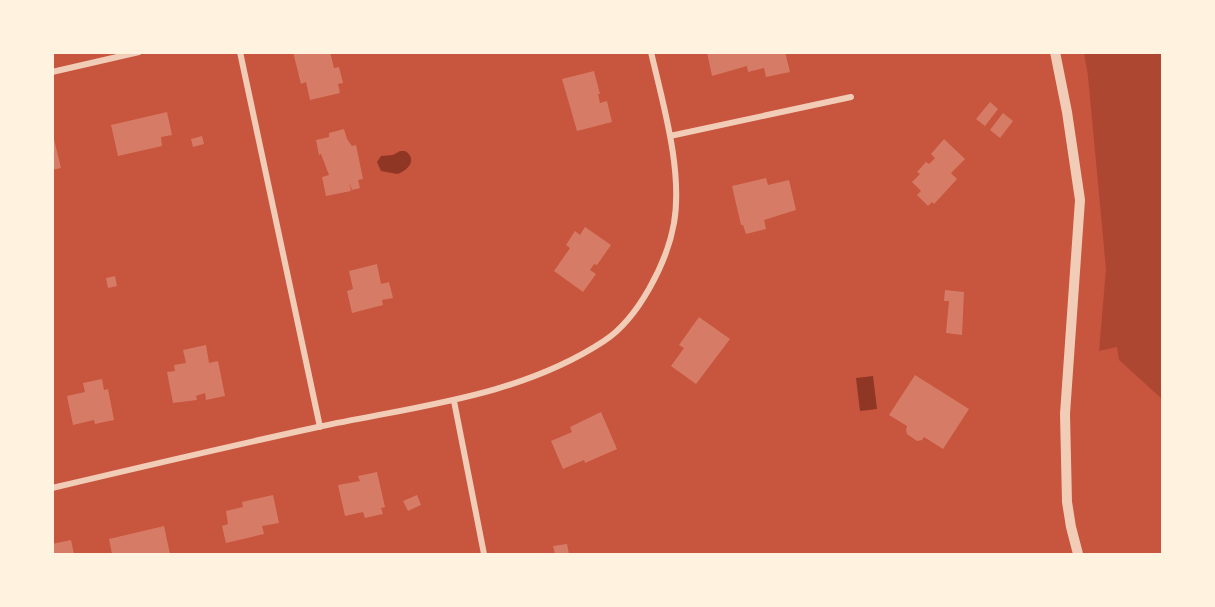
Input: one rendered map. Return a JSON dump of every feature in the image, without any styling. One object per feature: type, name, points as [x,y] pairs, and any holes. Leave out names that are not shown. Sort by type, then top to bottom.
[{"type":"street","points":[[52,72],[139,52]]},
{"type":"street","points":[[240,52],[320,427]]},
{"type":"street","points":[[52,488],[320,427],[454,401],[550,371],[605,341],[624,324],[640,304],[657,273],[674,224],[677,195],[670,136],[651,52]]},
{"type":"street","points":[[1055,52],[1067,112],[1080,200],[1065,414],[1067,502],[1078,555]]},
{"type":"street","points":[[670,136],[851,97]]},
{"type":"street","points":[[454,401],[483,555]]},
{"type":"shaded area","points":[[1084,53],[1162,53],[1162,399],[1119,360],[1117,347],[1099,351],[1106,269]]},
{"type":"shaded area","points":[[405,151],[411,158],[408,168],[397,174],[381,171],[377,162],[381,156],[393,155]]},
{"type":"shaded area","points":[[873,376],[877,409],[860,411],[856,378]]},
{"type":"building","points":[[293,52],[330,52],[334,68],[339,67],[343,83],[338,84],[340,93],[310,100],[306,82],[301,84]]},
{"type":"building","points":[[707,52],[785,52],[790,72],[766,77],[764,68],[748,72],[747,66],[712,76]]},
{"type":"building","points":[[594,71],[600,103],[607,101],[612,122],[577,131],[562,79]]},
{"type":"building","points":[[990,102],[998,109],[985,126],[976,119]]},
{"type":"building","points":[[167,112],[172,135],[161,137],[162,146],[118,156],[111,125]]},
{"type":"building","points":[[1003,113],[1013,121],[1000,138],[990,130]]},
{"type":"building","points":[[344,129],[352,146],[356,145],[363,179],[358,180],[360,188],[352,190],[349,182],[351,191],[326,196],[322,177],[329,175],[321,154],[319,155],[316,140],[329,137],[329,133]]},
{"type":"building","points":[[52,131],[61,168],[52,170]]},
{"type":"building","points":[[202,136],[204,144],[193,147],[191,139]]},
{"type":"building","points":[[944,139],[965,159],[951,173],[957,179],[934,204],[932,202],[928,206],[917,195],[921,191],[912,182],[920,174],[917,172],[926,162],[929,164],[935,158],[931,154]]},
{"type":"building","points":[[766,178],[768,185],[789,180],[796,210],[764,220],[766,229],[746,234],[741,225],[732,186]]},
{"type":"building","points":[[585,227],[611,245],[597,265],[594,264],[590,270],[596,274],[583,292],[554,271],[570,248],[566,245],[575,231],[580,235]]},
{"type":"building","points":[[377,264],[381,284],[389,282],[393,298],[382,300],[383,305],[352,313],[347,291],[353,289],[349,271]]},
{"type":"building","points":[[115,276],[117,286],[108,288],[106,278]]},
{"type":"building","points":[[945,290],[964,292],[962,335],[946,333],[949,301],[944,301]]},
{"type":"building","points":[[699,317],[730,339],[696,384],[671,366],[684,348],[679,345]]},
{"type":"building","points":[[206,345],[209,363],[218,361],[225,396],[206,400],[205,393],[196,396],[197,400],[173,403],[167,372],[175,371],[174,365],[186,363],[183,350]]},
{"type":"building","points":[[915,375],[969,409],[943,449],[924,437],[917,441],[907,434],[907,426],[889,415]]},
{"type":"building","points":[[102,379],[104,390],[108,389],[114,420],[95,424],[94,420],[73,425],[67,396],[85,392],[83,383]]},
{"type":"building","points":[[601,412],[617,449],[585,463],[584,460],[563,469],[551,441],[572,432],[570,427]]},
{"type":"building","points":[[377,472],[385,507],[381,508],[383,514],[365,518],[363,512],[345,516],[338,485],[360,481],[358,476]]},
{"type":"building","points":[[273,495],[279,523],[262,526],[264,534],[226,543],[222,526],[228,524],[226,511],[243,507],[242,502]]},
{"type":"building","points":[[417,495],[421,505],[408,511],[403,501]]},
{"type":"building","points":[[164,526],[170,554],[112,554],[109,539]]},
{"type":"building","points":[[71,540],[74,554],[52,554],[52,544]]},
{"type":"building","points":[[567,544],[569,554],[555,554],[553,546]]}]
